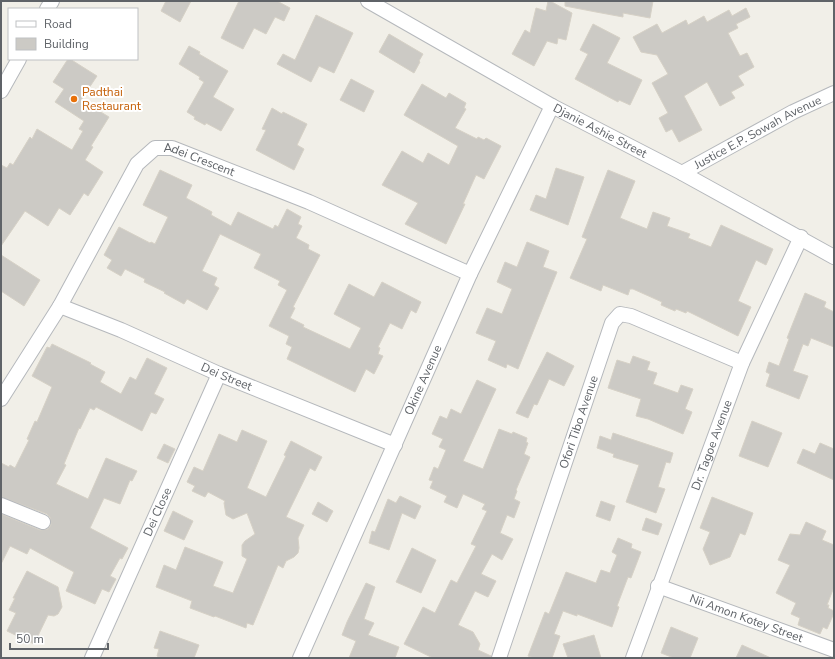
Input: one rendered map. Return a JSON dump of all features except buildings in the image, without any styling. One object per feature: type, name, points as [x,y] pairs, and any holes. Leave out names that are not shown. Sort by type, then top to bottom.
[{"type":"street","name":"Djanie Ashie Street","points":[[368,1],[552,106],[682,173],[801,237],[834,257]]},
{"type":"street","points":[[1,92],[18,60]]},
{"type":"street","name":"Justice E.P. Sowah Avenue","points":[[682,173],[793,112],[834,93]]},
{"type":"street","name":"Okine Avenue","points":[[300,658],[470,274],[552,106]]},
{"type":"street","name":"Adei Crescent","points":[[1,399],[60,306],[137,164],[155,148],[172,148],[309,202],[470,274]]},
{"type":"street","name":"Dr. Tagoe Avenue","points":[[633,658],[658,586],[742,363],[801,237]]},
{"type":"street","name":"Dei Street","points":[[60,306],[121,330],[219,374],[395,445]]},
{"type":"street","name":"Ofori Tibo Avenue","points":[[499,658],[612,323],[620,314],[631,316],[742,363]]},
{"type":"street","name":"Dei Close","points":[[94,654],[219,374]]},
{"type":"street","points":[[1,505],[43,522]]},
{"type":"street","name":"Nii Amon Kotey Street","points":[[658,586],[834,650]]},
{"type":"place","name":"Padthai Restaurant","points":[[74,99]]}]
